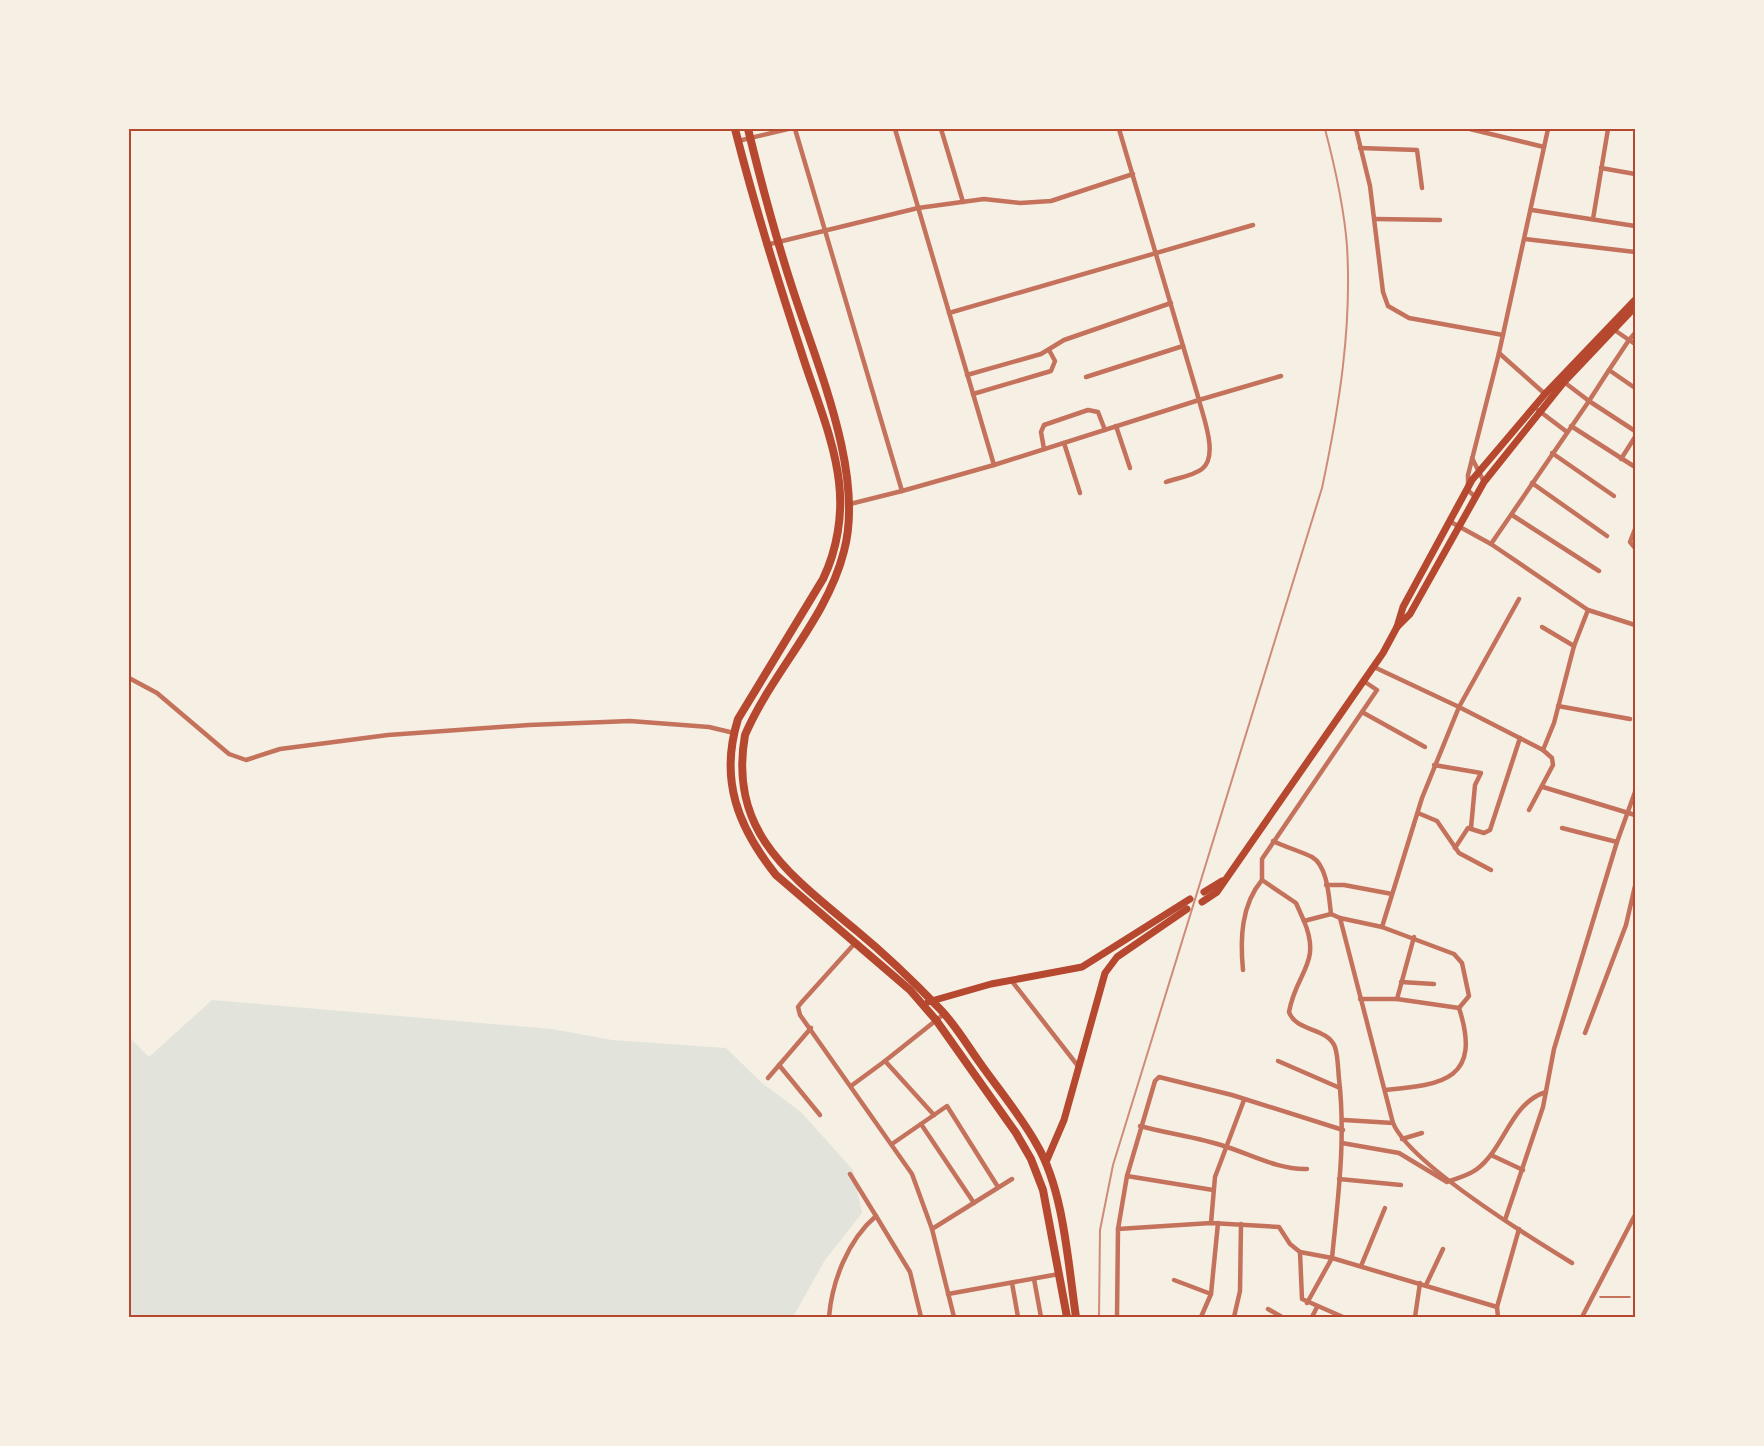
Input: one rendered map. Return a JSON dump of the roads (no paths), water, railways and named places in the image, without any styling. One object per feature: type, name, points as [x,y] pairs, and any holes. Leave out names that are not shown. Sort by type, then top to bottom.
[{"type":"highway","points":[[735,129],[766,245],[828,438],[839,482],[839,519],[834,556],[823,579],[738,720],[734,733],[731,755],[734,801],[739,820],[776,875],[927,1003],[944,1014],[1029,1132],[1046,1162],[1060,1220],[1076,1317]]},
{"type":"highway","points":[[749,133],[777,242],[837,430],[849,475],[850,504],[845,550],[835,579],[745,735],[742,752],[744,798],[757,831],[783,868],[893,962],[927,1003],[936,1020],[1016,1133],[1031,1159],[1043,1190],[1067,1317]]},
{"type":"main road","points":[[1397,627],[1410,614],[1474,496],[1537,409],[1545,394],[1635,300]]},
{"type":"main road","points":[[1202,902],[1215,895],[1222,881],[1365,682],[1397,627],[1403,607],[1467,486],[1635,307]]},
{"type":"main road","points":[[1204,892],[1222,881]]},
{"type":"main road","points":[[927,1003],[1011,980],[1087,965],[1190,898]]},
{"type":"main road","points":[[1046,1162],[1064,1120],[1099,986],[1111,962],[1187,909]]},
{"type":"street","points":[[738,141],[749,133],[788,129]]},
{"type":"street","points":[[795,129],[902,491]]},
{"type":"street","points":[[895,129],[994,465]]},
{"type":"street","points":[[941,129],[963,202]]},
{"type":"street","points":[[1119,129],[1199,400],[1209,449],[1207,464],[1200,470],[1166,482]]},
{"type":"street","points":[[1356,129],[1375,219],[1383,292],[1388,306],[1410,318],[1503,335]]},
{"type":"street","points":[[1470,129],[1544,147]]},
{"type":"street","points":[[1474,496],[1467,486],[1472,458],[1499,353],[1548,129]]},
{"type":"street","points":[[1593,219],[1608,129]]},
{"type":"street","points":[[1360,148],[1418,150],[1422,188]]},
{"type":"street","points":[[1601,168],[1635,174]]},
{"type":"street","points":[[766,245],[824,229],[918,208],[984,199],[1020,203],[1051,201],[1133,174]]},
{"type":"street","points":[[1532,210],[1635,226]]},
{"type":"street","points":[[1375,219],[1440,220]]},
{"type":"street","points":[[950,313],[1253,225]]},
{"type":"street","points":[[1525,239],[1635,252]]},
{"type":"street","points":[[968,375],[1049,350],[1064,340],[1171,303]]},
{"type":"street","points":[[1613,329],[1635,344]]},
{"type":"street","points":[[1491,544],[1635,333]]},
{"type":"street","points":[[1086,377],[1183,346]]},
{"type":"street","points":[[973,394],[1051,371],[1055,361],[1049,350]]},
{"type":"street","points":[[1499,353],[1545,394]]},
{"type":"street","points":[[1609,370],[1635,388]]},
{"type":"street","points":[[850,504],[994,465],[1281,376]]},
{"type":"street","points":[[1564,382],[1635,431]]},
{"type":"street","points":[[1537,409],[1567,432]]},
{"type":"street","points":[[1044,449],[1041,432],[1044,424],[1078,413],[1095,410],[1104,430]]},
{"type":"street","points":[[1116,426],[1130,468]]},
{"type":"street","points":[[1571,426],[1635,467]]},
{"type":"street","points":[[1621,459],[1635,437]]},
{"type":"street","points":[[1064,443],[1080,493]]},
{"type":"street","points":[[1552,453],[1614,496]]},
{"type":"street","points":[[1472,458],[1484,482]]},
{"type":"street","points":[[1532,483],[1607,536]]},
{"type":"street","points":[[1512,515],[1599,571]]},
{"type":"street","points":[[1449,521],[1491,544],[1588,610],[1635,625]]},
{"type":"street","points":[[1635,529],[1630,542],[1635,548]]},
{"type":"street","points":[[1382,927],[1434,765],[1459,706],[1519,599]]},
{"type":"street","points":[[1543,750],[1558,706],[1574,646],[1588,610]]},
{"type":"street","points":[[1542,627],[1574,646]]},
{"type":"street","points":[[1374,667],[1459,706],[1543,750],[1553,761],[1543,787],[1530,810]]},
{"type":"street","points":[[129,678],[157,693],[229,754],[246,760],[280,749],[388,735],[530,725],[630,721],[709,727],[734,733]]},
{"type":"street","points":[[1244,970],[1243,923],[1252,894],[1262,880],[1262,859],[1377,690],[1365,682]]},
{"type":"street","points":[[1558,706],[1630,719]]},
{"type":"street","points":[[1362,712],[1425,747]]},
{"type":"street","points":[[1455,848],[1465,830],[1471,828],[1484,833],[1490,830],[1520,738]]},
{"type":"street","points":[[1434,765],[1481,773],[1475,785],[1471,828]]},
{"type":"street","points":[[1543,787],[1635,815]]},
{"type":"street","points":[[1505,1220],[1523,1170],[1546,1092],[1554,1049],[1617,842],[1635,792]]},
{"type":"street","points":[[1418,813],[1437,820],[1459,853],[1491,870]]},
{"type":"street","points":[[1562,828],[1617,842]]},
{"type":"street","points":[[1273,841],[1313,858],[1319,864],[1326,885],[1331,914]]},
{"type":"street","points":[[1262,880],[1296,903],[1312,940],[1311,954],[1289,1012],[1298,1024],[1332,1042],[1336,1048],[1344,1120],[1332,1258],[1307,1303]]},
{"type":"street","points":[[1326,885],[1344,885],[1392,894]]},
{"type":"street","points":[[1585,1034],[1626,925],[1635,886]]},
{"type":"street","points":[[1304,921],[1331,914],[1382,927],[1445,949],[1459,958],[1469,991],[1467,1000],[1459,1008]]},
{"type":"street","points":[[1340,918],[1393,1123],[1402,1139],[1450,1180],[1505,1220],[1572,1263]]},
{"type":"street","points":[[1397,999],[1414,937]]},
{"type":"street","points":[[856,942],[798,1007],[800,1015],[812,1028],[912,1173],[932,1228],[954,1317]]},
{"type":"street","points":[[1011,980],[1078,1066]]},
{"type":"street","points":[[1401,982],[1434,984]]},
{"type":"street","points":[[1360,999],[1397,999],[1459,1008]]},
{"type":"street","points":[[1384,1090],[1426,1086],[1458,1071],[1466,1045],[1465,1027],[1459,1008]]},
{"type":"street","points":[[851,1086],[944,1014]]},
{"type":"street","points":[[768,1078],[812,1028]]},
{"type":"street","points":[[885,1061],[934,1115]]},
{"type":"street","points":[[1278,1061],[1340,1088]]},
{"type":"street","points":[[779,1065],[820,1115]]},
{"type":"street","points":[[1118,1317],[1118,1228],[1127,1176],[1140,1126],[1155,1081],[1159,1077],[1343,1130]]},
{"type":"street","points":[[1342,1143],[1399,1153],[1447,1182],[1477,1169],[1491,1155],[1520,1109],[1546,1092]]},
{"type":"street","points":[[1211,1223],[1213,1190],[1244,1100]]},
{"type":"street","points":[[892,1144],[947,1106],[998,1187]]},
{"type":"street","points":[[1344,1120],[1393,1123]]},
{"type":"street","points":[[921,1124],[974,1203]]},
{"type":"street","points":[[1140,1126],[1226,1147],[1298,1170],[1307,1169]]},
{"type":"street","points":[[1402,1139],[1422,1133]]},
{"type":"street","points":[[1491,1155],[1523,1170]]},
{"type":"street","points":[[850,1174],[910,1272],[921,1317]]},
{"type":"street","points":[[1127,1176],[1213,1190]]},
{"type":"street","points":[[932,1228],[1012,1179]]},
{"type":"street","points":[[1339,1179],[1401,1185]]},
{"type":"street","points":[[1361,1266],[1385,1208]]},
{"type":"street","points":[[1582,1317],[1635,1215]]},
{"type":"street","points":[[829,1317],[832,1296],[855,1238],[876,1216]]},
{"type":"street","points":[[1118,1228],[1211,1223],[1279,1227],[1290,1244],[1300,1252],[1361,1266],[1497,1307]]},
{"type":"street","points":[[1201,1317],[1211,1294],[1218,1223]]},
{"type":"street","points":[[1234,1317],[1240,1291],[1241,1224]]},
{"type":"street","points":[[1498,1317],[1497,1307],[1519,1229]]},
{"type":"street","points":[[1426,1285],[1443,1249]]},
{"type":"street","points":[[1300,1252],[1302,1299],[1317,1308],[1343,1317]]},
{"type":"street","points":[[948,1294],[1059,1274]]},
{"type":"street","points":[[1034,1279],[1041,1317]]},
{"type":"street","points":[[1174,1280],[1211,1294]]},
{"type":"street","points":[[1012,1283],[1018,1317]]},
{"type":"street","points":[[1415,1317],[1420,1283]]},
{"type":"street","points":[[1312,1317],[1317,1308]]},
{"type":"street","points":[[1268,1309],[1282,1317]]},
{"type":"railway","points":[[1099,1317],[1100,1230],[1113,1165],[1322,488],[1328,458],[1343,368],[1348,277],[1344,217],[1325,129]]}]
